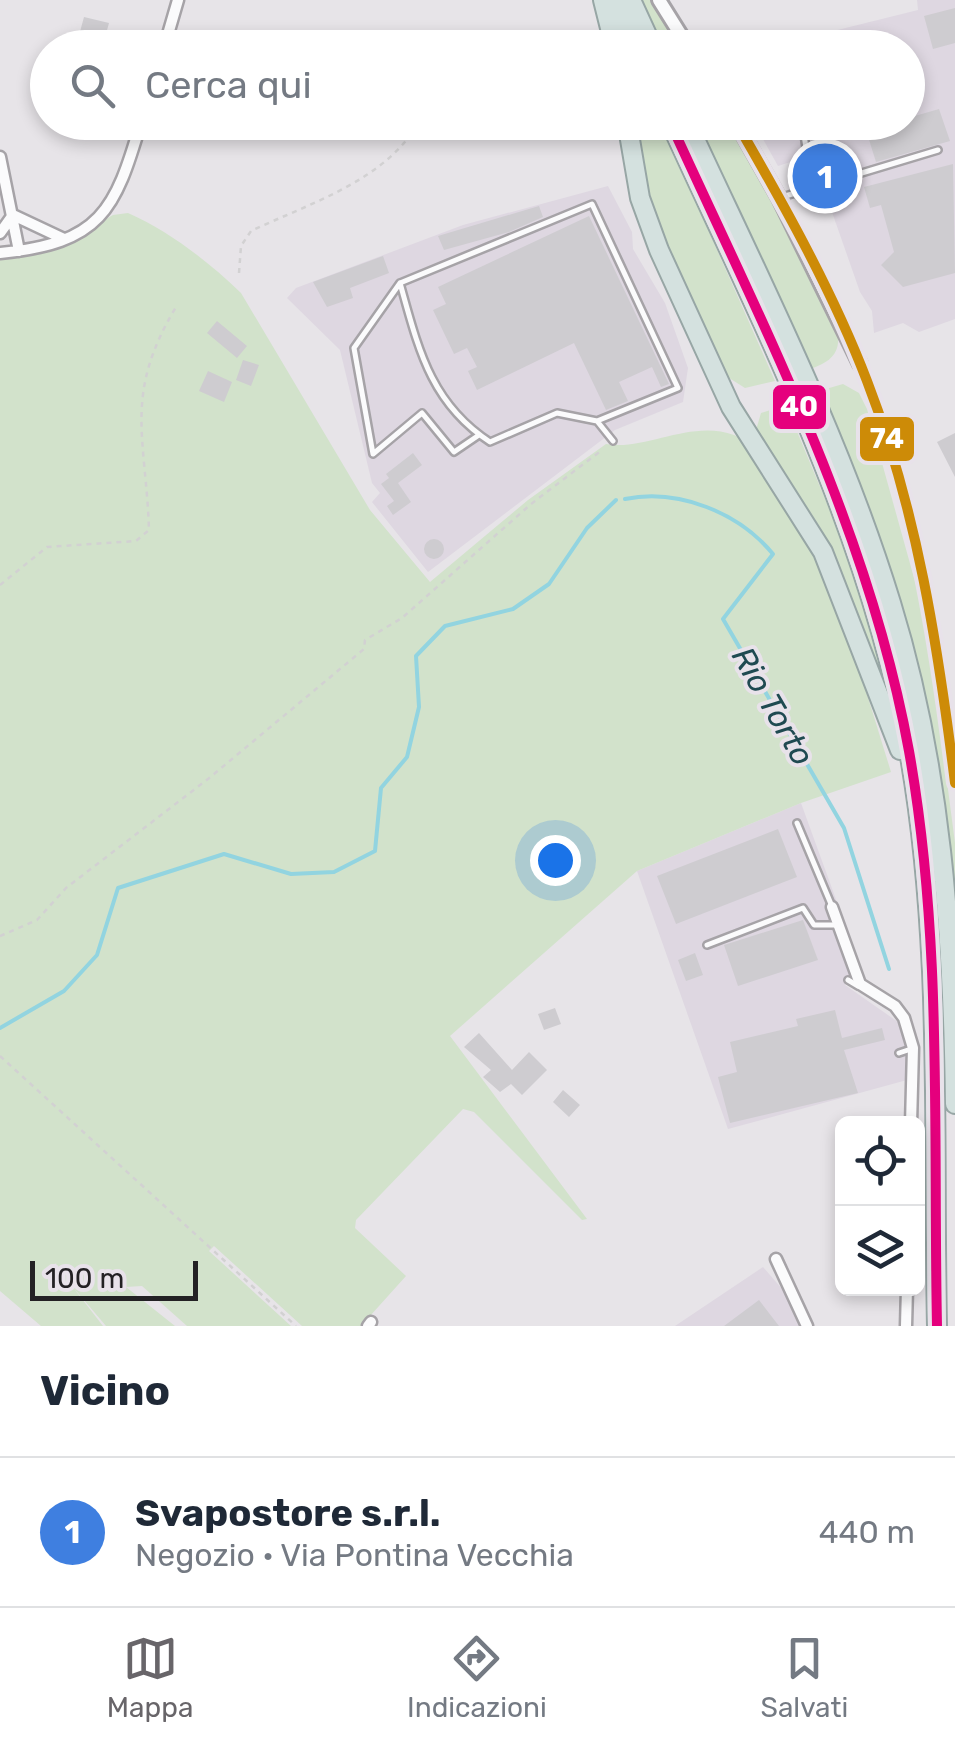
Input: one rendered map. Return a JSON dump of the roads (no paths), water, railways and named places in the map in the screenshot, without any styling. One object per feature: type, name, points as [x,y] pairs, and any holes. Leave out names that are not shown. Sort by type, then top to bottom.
[{"type":"highway","points":[[602,0],[610,30]]},
{"type":"highway","points":[[614,0],[628,30]]},
{"type":"highway","points":[[631,0],[645,30]]},
{"type":"highway","points":[[630,140],[640,198],[665,264],[731,407],[823,552],[916,794]]},
{"type":"highway","points":[[679,140],[791,367]]},
{"type":"highway","points":[[695,140],[791,367],[847,525],[884,609],[930,768],[942,984],[937,1326]]},
{"type":"highway","points":[[884,609],[941,949]]},
{"type":"highway","points":[[942,984],[955,1104]]},
{"type":"street","points":[[169,30],[178,0]]},
{"type":"street","points":[[659,0],[678,30]]},
{"type":"street","points":[[0,253],[64,239],[98,219],[114,202],[135,140]]},
{"type":"street","points":[[746,140],[860,364],[902,489],[922,568],[955,783]]},
{"type":"street","points":[[0,156],[19,251]]},
{"type":"street","points":[[13,216],[64,239]]},
{"type":"street","points":[[0,233],[13,216]]},
{"type":"street","points":[[832,907],[859,989],[899,1010],[914,1048],[911,1116]]},
{"type":"street","points":[[776,1259],[807,1326]]},
{"type":"street","points":[[906,1296],[906,1326]]},
{"type":"lane","points":[[805,140],[812,186]]},
{"type":"lane","points":[[779,198],[938,150]]},
{"type":"lane","points":[[400,283],[424,368],[490,442],[558,413],[597,420],[678,388],[592,204],[400,283],[354,348],[373,454],[422,413],[454,452],[480,435]]},
{"type":"lane","points":[[597,420],[613,441]]},
{"type":"lane","points":[[797,822],[832,907]]},
{"type":"lane","points":[[707,945],[803,908],[814,925],[837,926]]},
{"type":"lane","points":[[848,980],[859,989]]},
{"type":"lane","points":[[899,1053],[914,1048]]},
{"type":"waterway","name":"Rio Torto","points":[[625,499],[666,497],[706,507],[743,527],[773,554],[723,619],[844,828],[889,969]]},
{"type":"waterway","name":"Rio Torto","points":[[0,1028],[64,991],[97,955],[118,888],[224,854],[291,874],[334,872],[375,851],[381,788],[407,757],[419,707],[416,656],[445,626],[513,609],[549,584],[587,528],[616,500]]},
{"type":"place","name":"Svapostore s.r.l.","points":[[825,176]]}]
